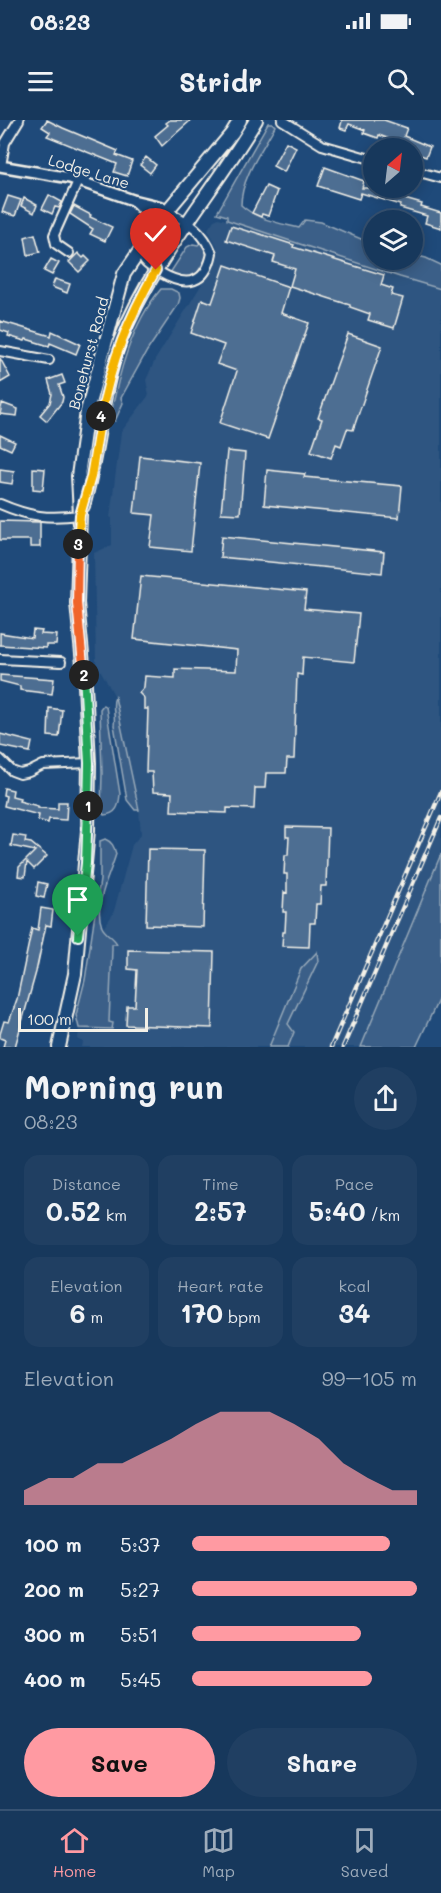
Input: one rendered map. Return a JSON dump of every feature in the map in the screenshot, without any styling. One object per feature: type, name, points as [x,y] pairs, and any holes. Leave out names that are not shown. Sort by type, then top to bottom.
[{"type":"main road","name":"Bonehurst Road","points":[[59,1047],[75,974],[88,830],[89,763],[85,684],[77,603],[80,515],[78,476],[87,411],[124,274],[167,211],[240,120]]},
{"type":"main road","name":"Bonehurst Road","points":[[80,515],[91,477],[107,386],[120,343],[135,308],[156,270],[256,120]]},
{"type":"street","points":[[1,166],[5,143],[19,120]]},
{"type":"street","points":[[282,120],[322,145],[363,157]]},
{"type":"street","name":"Lodge Lane","points":[[1,166],[34,170],[78,181],[162,207],[167,211]]},
{"type":"street","points":[[423,173],[441,178]]},
{"type":"street","points":[[69,254],[56,244],[54,235],[78,181]]},
{"type":"street","points":[[134,200],[145,211],[147,219],[142,246],[145,262],[181,282],[197,279],[207,269],[213,253],[203,234],[167,211]]},
{"type":"street","points":[[0,351],[50,360]]},
{"type":"street","points":[[0,504],[28,515],[46,518],[80,515]]},
{"type":"street","points":[[0,659],[61,662]]},
{"type":"street","points":[[0,759],[12,771],[20,774],[43,765],[89,763]]},
{"type":"shaded area","points":[[268,123],[272,123],[275,126],[248,174],[241,205],[261,218],[299,228],[305,220],[321,222],[363,240],[363,265],[227,220],[227,216],[217,213]]},
{"type":"shaded area","points":[[219,218],[363,265],[363,270],[379,270],[441,289],[441,854],[361,1047],[288,1047],[294,1032],[288,1024],[318,961],[274,1033],[269,1047],[82,1047],[83,1042],[78,1039],[79,1028],[90,1029],[109,1022],[112,949],[99,934],[113,914],[132,845],[141,834],[139,810],[115,697],[96,662],[94,553],[112,545],[112,518],[110,517],[121,432],[149,395],[146,380],[155,360],[216,261],[217,246],[208,229],[214,220]]},
{"type":"shaded area","points":[[172,224],[176,224],[177,227],[155,262],[152,262],[150,254],[152,247]]},
{"type":"shaded area","points":[[201,242],[205,246],[207,257],[196,275],[185,278],[170,273],[187,247],[193,244],[198,245]]},
{"type":"shaded area","points":[[423,257],[426,258],[441,265],[441,289],[379,270],[423,270]]},
{"type":"shaded area","points":[[161,289],[171,289],[179,293],[178,305],[147,351],[121,398],[123,403],[115,421],[110,420],[127,351],[142,318]]},
{"type":"shaded area","points":[[115,697],[139,810],[135,810],[127,800],[114,725]]},
{"type":"shaded area","points":[[103,705],[106,707],[120,794],[116,809],[104,815],[101,810],[100,709]]},
{"type":"shaded area","points":[[105,839],[112,845],[116,854],[103,890],[100,909],[102,927],[117,944],[112,944],[109,1022],[113,1023],[112,1029],[79,1028],[76,1015],[85,980],[100,880],[100,841]]},
{"type":"shaded area","points":[[441,854],[441,994],[416,1047],[361,1047]]},
{"type":"shaded area","points":[[317,952],[318,961],[288,1024],[294,1032],[288,1047],[269,1047],[301,969]]},
{"type":"building","points":[[47,120],[118,151],[116,155],[132,161],[127,176],[114,172],[117,164],[47,136],[50,132],[42,127]]},
{"type":"building","points":[[170,120],[191,120],[162,146],[155,136],[168,125],[166,123]]},
{"type":"building","points":[[384,120],[407,128],[404,136],[409,138],[387,138],[379,135],[378,138],[349,124],[346,130],[340,128],[342,121]]},
{"type":"building","points":[[286,142],[296,147],[284,172],[273,166]]},
{"type":"building","points":[[423,144],[430,147],[426,157],[423,156]]},
{"type":"building","points":[[146,157],[156,165],[150,173],[140,165]]},
{"type":"building","points":[[325,167],[363,181],[363,194],[361,193],[359,199],[318,186]]},
{"type":"building","points":[[266,186],[277,191],[268,216],[262,214],[261,217],[252,213]]},
{"type":"building","points":[[49,195],[62,202],[59,208],[55,207],[52,214],[42,209]]},
{"type":"building","points":[[8,196],[21,200],[15,216],[2,212]]},
{"type":"building","points":[[24,198],[37,205],[34,213],[21,206]]},
{"type":"building","points":[[378,198],[401,198],[441,213],[441,228],[425,223],[427,216],[423,215],[423,210],[407,210],[400,208],[401,205]]},
{"type":"building","points":[[74,206],[91,215],[90,217],[112,227],[105,241],[90,234],[93,229],[70,214]]},
{"type":"building","points":[[231,226],[384,275],[381,285],[393,289],[391,295],[403,298],[394,328],[368,320],[370,314],[350,307],[350,305],[290,286],[295,269],[273,262],[275,256],[226,240]]},
{"type":"building","points":[[35,234],[40,252],[28,255],[25,237]]},
{"type":"building","points":[[78,253],[90,261],[79,272],[69,262]]},
{"type":"building","points":[[51,259],[59,263],[52,275],[44,271]]},
{"type":"building","points":[[225,265],[289,287],[281,313],[309,323],[268,439],[220,423],[237,371],[217,364],[224,345],[191,333],[202,299],[212,303]]},
{"type":"building","points":[[55,279],[70,284],[67,293],[52,287]]},
{"type":"building","points":[[0,321],[51,336],[52,331],[80,344],[76,354],[50,343],[49,346],[26,339],[25,341],[8,336],[9,333],[0,330]]},
{"type":"building","points":[[348,334],[382,346],[353,430],[347,429],[341,446],[336,444],[331,458],[311,451],[322,419],[318,418]]},
{"type":"building","points":[[0,358],[10,377],[0,383]]},
{"type":"building","points":[[62,375],[65,383],[59,385],[63,397],[62,402],[47,421],[40,415],[50,403],[52,394],[48,380]]},
{"type":"building","points":[[2,403],[18,409],[17,416],[0,414]]},
{"type":"building","points":[[0,435],[15,442],[11,450],[0,445]]},
{"type":"building","points":[[227,451],[245,453],[240,514],[221,513]]},
{"type":"building","points":[[140,456],[200,463],[191,551],[150,547],[154,515],[134,513]]},
{"type":"building","points":[[33,468],[45,469],[43,490],[33,489]]},
{"type":"building","points":[[0,469],[14,471],[12,484],[0,482]]},
{"type":"building","points":[[267,470],[305,474],[304,477],[402,486],[399,518],[264,505]]},
{"type":"building","points":[[0,521],[40,522],[40,547],[30,547],[30,540],[0,540]]},
{"type":"building","points":[[222,536],[384,552],[382,573],[220,557]]},
{"type":"building","points":[[141,576],[306,592],[304,609],[359,614],[354,662],[303,657],[302,675],[297,674],[294,759],[287,759],[286,773],[266,773],[265,788],[255,788],[254,809],[227,808],[227,813],[171,811],[172,793],[153,792],[152,772],[146,772],[148,709],[144,709],[144,698],[139,693],[144,687],[145,676],[175,678],[175,669],[236,671],[237,650],[134,639]]},
{"type":"building","points":[[33,630],[42,631],[41,634],[57,635],[56,645],[46,645],[46,648],[0,645],[0,633],[32,638]]},
{"type":"building","points":[[0,675],[54,679],[52,694],[20,690],[20,686],[0,681]]},
{"type":"building","points":[[49,708],[62,710],[59,737],[48,736]]},
{"type":"building","points":[[0,734],[32,742],[30,752],[0,746]]},
{"type":"building","points":[[4,788],[13,790],[12,796],[20,798],[19,801],[38,806],[38,808],[58,809],[58,802],[67,802],[66,820],[49,819],[48,823],[38,820],[39,815],[4,806],[6,796],[3,795]]},
{"type":"building","points":[[286,827],[328,828],[326,886],[321,886],[320,904],[316,904],[315,923],[310,923],[309,947],[282,946],[286,912],[283,912],[284,892],[287,893],[287,874],[284,874],[285,855],[288,855],[289,837],[286,837]]},
{"type":"building","points":[[13,835],[26,837],[25,842],[31,843],[47,856],[34,869],[27,862],[25,877],[18,876],[19,867],[35,851],[11,846]]},
{"type":"building","points":[[148,849],[205,850],[203,927],[146,925]]},
{"type":"building","points":[[38,882],[47,884],[44,898],[36,896]]},
{"type":"building","points":[[41,908],[53,910],[51,926],[46,925],[36,972],[15,1047],[3,1047],[5,1040],[0,1038],[0,1034],[4,1021],[9,1022],[17,999],[32,928],[38,930]]},
{"type":"building","points":[[128,950],[214,952],[212,1028],[126,1025],[127,1006],[135,1006],[137,970],[128,969]]},
{"type":"railway","points":[[331,1047],[441,792]]},
{"type":"railway","points":[[343,1047],[441,818]]},
{"type":"route","points":[[78,936],[86,863],[89,763],[85,684],[77,603],[80,515],[91,477],[107,386],[120,343],[135,308],[156,270]]}]
